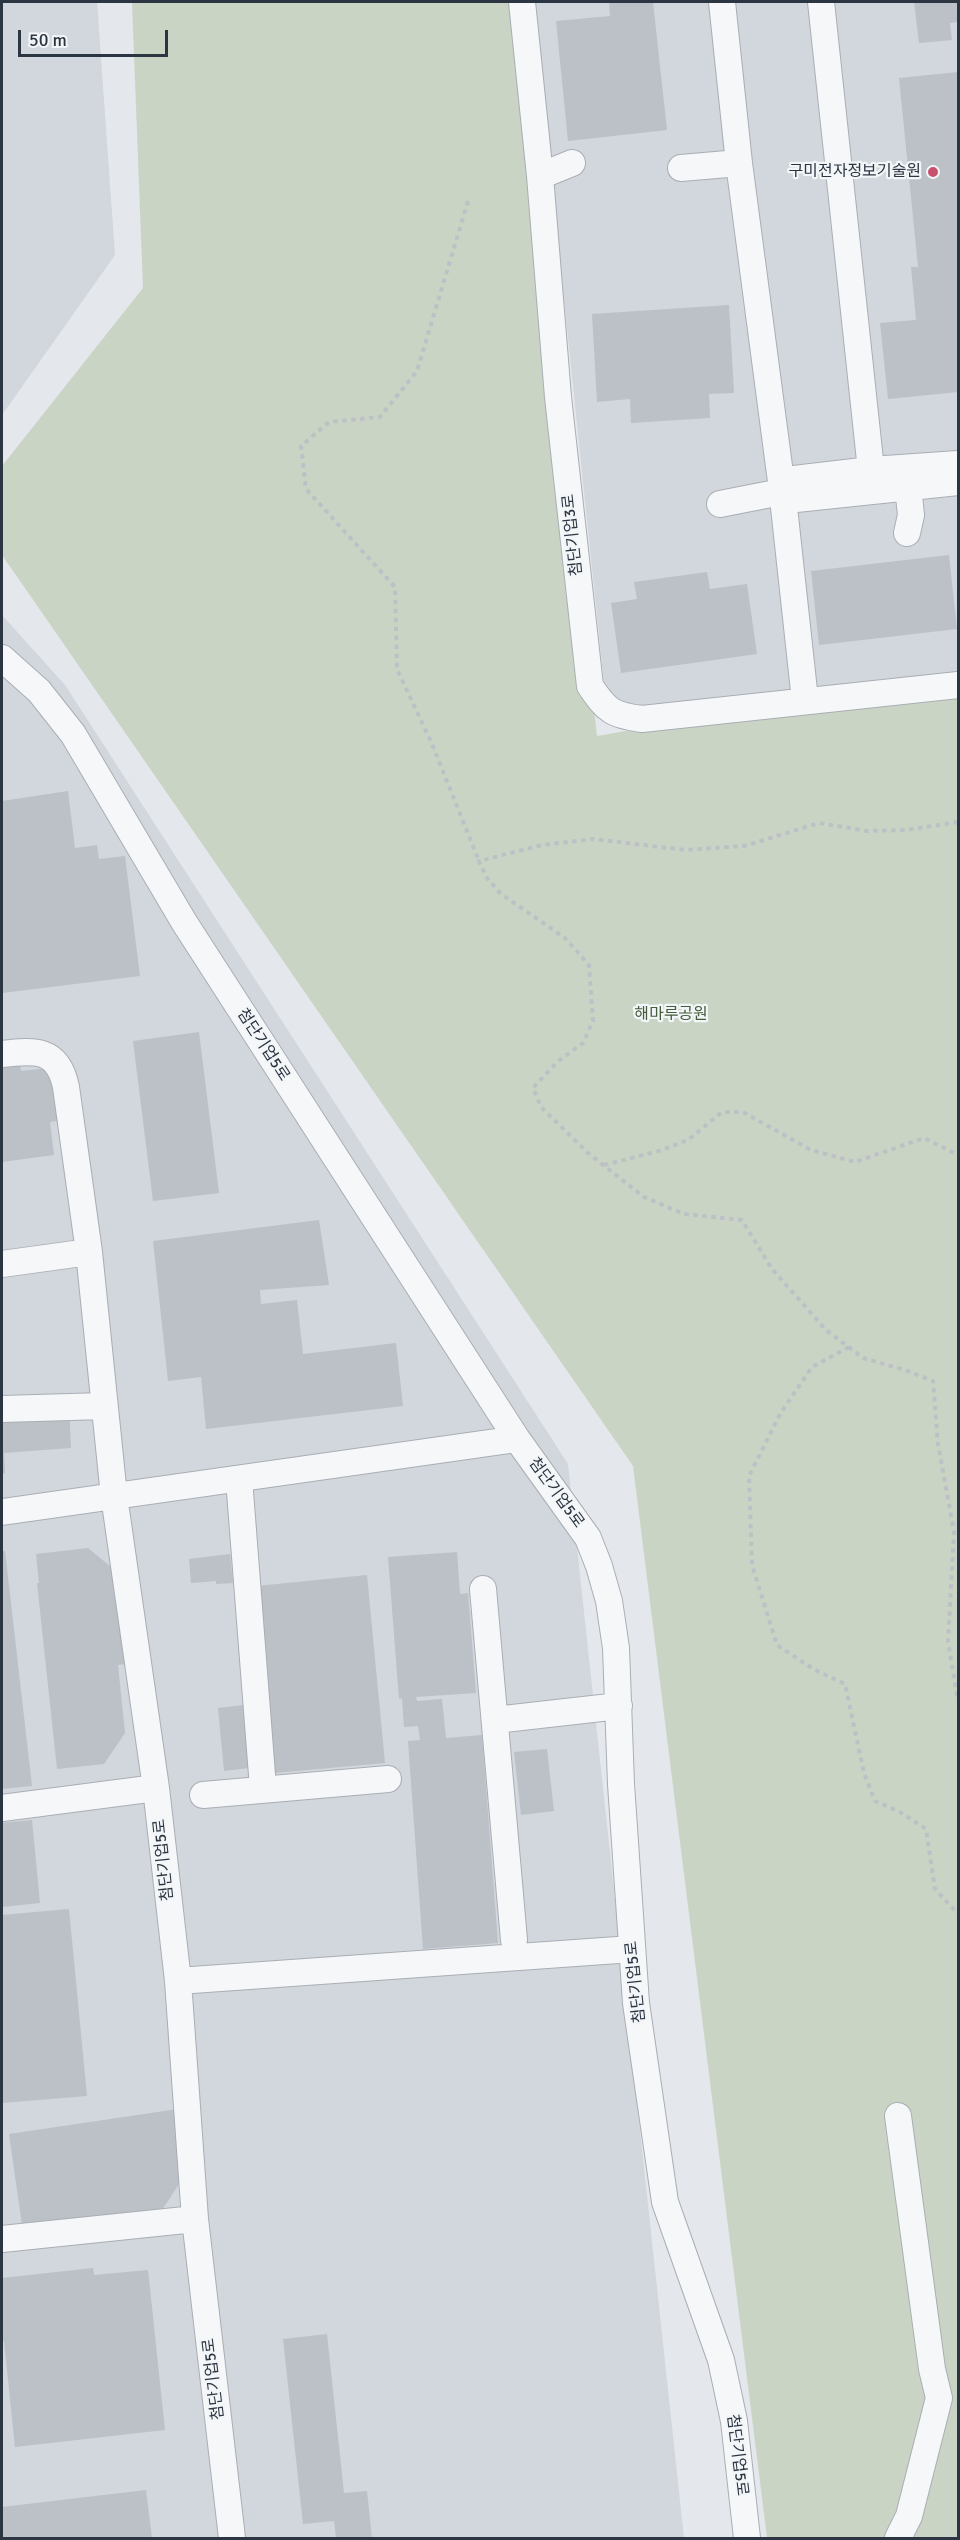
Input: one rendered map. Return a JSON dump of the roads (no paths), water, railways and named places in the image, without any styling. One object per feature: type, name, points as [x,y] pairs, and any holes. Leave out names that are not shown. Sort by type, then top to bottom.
[{"type":"street","name":"첨단기업3로","points":[[522,2],[540,176],[558,397],[590,686],[605,708],[620,716],[642,719],[958,685]]},
{"type":"street","points":[[722,2],[739,163],[805,700]]},
{"type":"street","points":[[821,2],[871,470]]},
{"type":"street","points":[[540,176],[572,163]]},
{"type":"street","points":[[681,168],[739,163]]},
{"type":"street","points":[[720,504],[781,490],[794,479],[871,470],[958,464]]},
{"type":"street","points":[[781,490],[796,499],[958,482]]},
{"type":"street","points":[[907,534],[911,515],[908,487]]},
{"type":"street","name":"첨단기업5로","points":[[2,658],[39,691],[73,734],[184,922],[517,1439],[588,1538],[609,1601],[615,1636],[620,1706],[621,1784],[636,2003],[665,2202],[721,2360],[734,2421],[747,2538]]},
{"type":"street","name":"첨단기업5로","points":[[2,1054],[40,1052],[46,1054],[60,1068],[66,1087],[88,1252],[114,1496],[156,1788],[178,1982],[195,2219],[232,2538]]},
{"type":"street","points":[[2,1264],[88,1252]]},
{"type":"street","points":[[2,1410],[104,1406]]},
{"type":"street","points":[[2,1512],[517,1439]]},
{"type":"street","points":[[239,1479],[263,1788]]},
{"type":"street","points":[[483,1589],[514,1940]]},
{"type":"street","points":[[495,1720],[620,1706]]},
{"type":"street","points":[[203,1795],[263,1788],[388,1779]]},
{"type":"street","points":[[2,1808],[156,1788]]},
{"type":"street","points":[[178,1982],[632,1949]]},
{"type":"street","points":[[898,2116],[932,2369],[939,2398],[909,2516],[898,2538]]},
{"type":"street","points":[[2,2239],[195,2219]]},
{"type":"place","name":"구미전자정보기술원","points":[[933,172]]},
{"type":"park label","name":"해마루공원","points":[[671,1015]]}]
